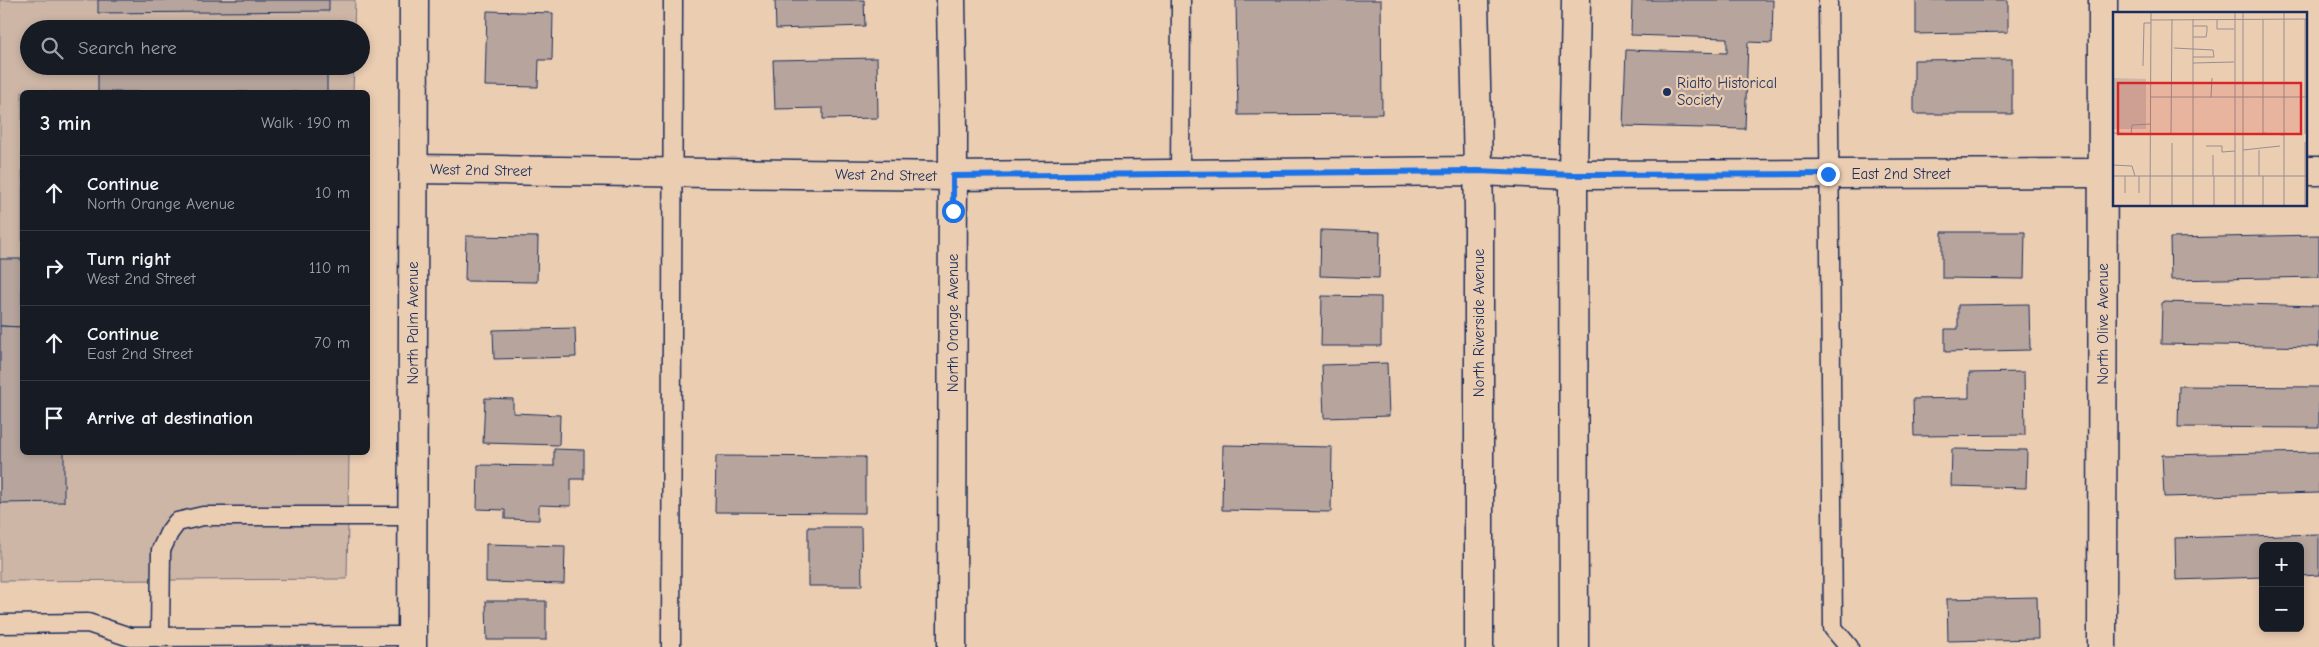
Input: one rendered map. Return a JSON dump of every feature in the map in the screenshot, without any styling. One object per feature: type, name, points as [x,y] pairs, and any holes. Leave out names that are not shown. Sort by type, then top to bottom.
[{"type":"street","name":"North Palm Avenue","points":[[412,641],[414,0]]},
{"type":"street","name":"North Orange Avenue","points":[[951,0],[953,176],[952,647]]},
{"type":"street","name":"North Riverside Avenue","points":[[1474,0],[1478,171],[1479,647]]},
{"type":"street","points":[[1574,647],[1573,175],[1576,0]]},
{"type":"street","name":"North Olive Avenue","points":[[2102,647],[2109,173],[2103,0]]},
{"type":"street","name":"West 2nd Street","points":[[413,169],[953,176],[1478,171]]},
{"type":"street","name":"East 2nd Street","points":[[1478,171],[1573,175],[2109,173]]},
{"type":"street","points":[[2306,171],[2319,171]]},
{"type":"lane","points":[[671,647],[673,0]]},
{"type":"lane","points":[[1180,174],[1182,0]]},
{"type":"lane","points":[[1828,0],[1833,628],[1849,647]]},
{"type":"lane","points":[[160,637],[161,550],[168,533],[177,522],[202,516],[412,516]]},
{"type":"lane","points":[[0,624],[88,623],[130,637],[412,641]]},
{"type":"shaded area","points":[[0,0],[355,0],[354,20],[20,20],[20,75],[354,75],[353,90],[20,90],[20,455],[349,455],[347,579],[0,581]]},
{"type":"building","points":[[98,0],[329,0],[329,11],[98,13]]},
{"type":"building","points":[[775,0],[864,0],[865,26],[776,29]]},
{"type":"building","points":[[1236,0],[1381,0],[1382,114],[1238,115]]},
{"type":"building","points":[[1632,0],[1773,0],[1772,43],[1748,42],[1745,129],[1623,126],[1626,50],[1727,53],[1727,38],[1631,35]]},
{"type":"building","points":[[1916,0],[2008,0],[2008,32],[1916,34]]},
{"type":"building","points":[[487,11],[553,13],[552,60],[539,60],[538,87],[485,86]]},
{"type":"building","points":[[877,58],[878,118],[823,119],[823,108],[775,109],[773,60]]},
{"type":"building","points":[[2012,59],[2012,114],[1914,114],[1914,60]]},
{"type":"building","points":[[98,75],[327,75],[327,90],[98,90]]},
{"type":"building","points":[[1321,230],[1380,232],[1379,278],[1320,276]]},
{"type":"building","points":[[1942,232],[2025,232],[2024,279],[1942,278]]},
{"type":"building","points":[[2319,235],[2319,277],[2171,280],[2170,238]]},
{"type":"building","points":[[466,236],[538,237],[537,282],[465,281]]},
{"type":"building","points":[[0,259],[20,259],[20,327],[0,326]]},
{"type":"building","points":[[1322,296],[1381,297],[1381,346],[1321,346]]},
{"type":"building","points":[[2162,302],[2319,306],[2319,347],[2161,344]]},
{"type":"building","points":[[2029,304],[2030,350],[1945,352],[1945,329],[1958,329],[1958,305]]},
{"type":"building","points":[[0,326],[20,327],[20,455],[64,455],[64,502],[0,503]]},
{"type":"building","points":[[575,328],[576,357],[494,359],[493,330]]},
{"type":"building","points":[[1387,363],[1389,416],[1324,418],[1322,365]]},
{"type":"building","points":[[2024,372],[2025,435],[1914,436],[1913,399],[1969,398],[1969,373]]},
{"type":"building","points":[[2179,386],[2319,387],[2319,428],[2178,427]]},
{"type":"building","points":[[485,398],[513,399],[513,413],[560,415],[559,445],[483,443]]},
{"type":"building","points":[[1223,445],[1332,447],[1331,512],[1222,510]]},
{"type":"building","points":[[554,449],[584,450],[584,479],[571,479],[571,506],[539,505],[539,520],[505,519],[505,510],[477,509],[478,465],[554,466]]},
{"type":"building","points":[[1952,449],[2027,450],[2026,488],[1951,486]]},
{"type":"building","points":[[2319,452],[2319,493],[2164,497],[2162,455]]},
{"type":"building","points":[[716,456],[865,457],[865,513],[715,512]]},
{"type":"building","points":[[808,527],[861,527],[862,586],[808,586]]},
{"type":"building","points":[[2319,534],[2319,575],[2304,576],[2304,542],[2259,542],[2259,577],[2176,580],[2175,538]]},
{"type":"building","points":[[486,544],[565,546],[564,584],[486,582]]},
{"type":"building","points":[[2037,597],[2038,639],[1948,641],[1947,599]]},
{"type":"building","points":[[486,601],[546,601],[546,640],[487,640]]},
{"type":"place","name":"Rialto Historical Society","points":[[1667,92]]},
{"type":"route","points":[[953,211],[953,176],[1478,171],[1573,175],[1828,174]]}]
